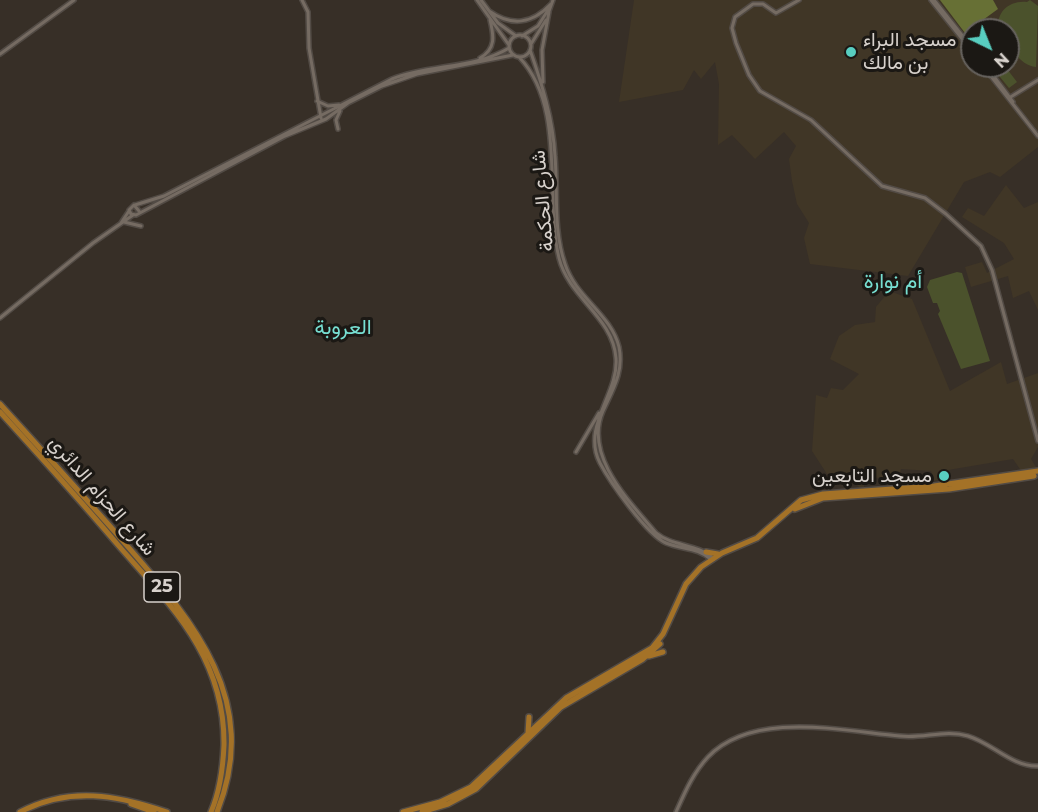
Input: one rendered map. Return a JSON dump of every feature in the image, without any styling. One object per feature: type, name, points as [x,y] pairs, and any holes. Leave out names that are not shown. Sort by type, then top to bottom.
[{"type":"main road","name":"شارع الحزام الدائري","points":[[0,404],[182,610],[212,658],[224,692],[229,734],[227,768],[218,803],[219,812]]},
{"type":"main road","name":"شارع الحزام الدائري","points":[[0,412],[83,500]]},
{"type":"main road","points":[[648,656],[661,643],[690,585],[712,560],[758,541],[796,508],[808,502],[823,498],[950,489],[1038,473]]},
{"type":"main road","points":[[422,812],[448,804],[468,794],[498,770],[545,717],[570,695],[622,668],[652,648],[663,634],[686,584],[712,560],[722,553],[753,540],[797,503],[817,495],[1019,477]]},
{"type":"main road","points":[[705,553],[722,553]]},
{"type":"main road","points":[[705,553],[712,560]]},
{"type":"main road","points":[[403,812],[440,802],[463,791],[484,776],[528,734],[567,703],[648,656],[664,651],[661,643]]},
{"type":"main road","points":[[528,734],[530,716],[545,717]]},
{"type":"main road","points":[[20,812],[53,799],[102,796],[125,798],[167,812]]},
{"type":"main road","points":[[27,812],[57,801],[108,800],[127,802],[154,812]]},
{"type":"main road","points":[[206,812],[218,803]]},
{"type":"main road","name":"شارع الحزام الدائري","points":[[211,812],[218,803]]},
{"type":"street","points":[[0,54],[74,0]]},
{"type":"street","points":[[302,0],[308,12],[316,100],[323,118]]},
{"type":"street","points":[[479,0],[504,29],[516,36],[522,36],[541,23],[552,1]]},
{"type":"street","points":[[479,0],[513,56]]},
{"type":"street","points":[[799,0],[776,13],[763,4],[753,4],[735,17],[732,31],[749,75],[762,93],[811,120],[879,185],[925,198],[981,246],[992,270],[1038,441]]},
{"type":"street","points":[[489,11],[505,21],[518,22],[534,18],[552,1]]},
{"type":"street","points":[[543,90],[542,50],[552,1]]},
{"type":"street","points":[[935,1],[960,33]]},
{"type":"street","points":[[935,1],[960,33]]},
{"type":"street","points":[[316,100],[328,106],[341,107],[373,90],[406,77],[513,56],[525,56],[549,12]]},
{"type":"street","points":[[477,60],[492,46],[490,18]]},
{"type":"street","points":[[0,318],[140,211],[323,118],[381,83],[417,70],[499,55],[509,47],[516,36]]},
{"type":"street","points":[[522,36],[531,44]]},
{"type":"street","name":"شارع الحكمة","points":[[530,50],[543,90],[554,143],[558,219],[563,258],[576,288],[610,327],[619,349],[618,381],[601,419],[601,456],[614,478],[657,533],[669,541],[692,545],[705,553]]},
{"type":"street","name":"شارع الحكمة","points":[[519,57],[534,75],[545,113],[550,148],[555,241],[561,266],[570,285],[600,320],[614,344],[617,365],[614,382],[600,411],[596,450],[600,462],[661,539],[705,553]]},
{"type":"street","points":[[994,78],[1038,136]]},
{"type":"street","points":[[1010,100],[1038,80]]},
{"type":"street","points":[[338,129],[337,118],[341,107]]},
{"type":"street","points":[[122,224],[134,205],[161,197],[282,134],[323,118]]},
{"type":"street","points":[[134,205],[140,211]]},
{"type":"street","points":[[129,212],[133,215]]},
{"type":"street","points":[[122,224],[141,226]]},
{"type":"street","points":[[576,452],[600,411]]},
{"type":"street","points":[[676,812],[691,779],[717,749],[739,737],[779,728],[815,728],[907,737],[958,734],[980,741],[1022,764],[1038,766]]},
{"type":"shaded area","points":[[634,0],[1038,0],[1038,147],[1000,177],[990,172],[964,182],[908,276],[810,264],[804,238],[809,223],[797,204],[789,159],[796,146],[784,132],[755,159],[732,135],[718,145],[719,84],[715,62],[701,79],[694,70],[683,90],[619,102]]},
{"type":"shaded area","points":[[1006,185],[1024,208],[1038,202],[1038,310],[1029,291],[1013,298],[1008,276],[971,287],[965,267],[982,262],[987,273],[1014,259],[1004,243],[962,217],[968,208],[984,216]]},
{"type":"shaded area","points":[[889,291],[912,299],[950,391],[1001,362],[1007,384],[1038,373],[1038,447],[1031,459],[1036,467],[1022,472],[1013,459],[948,470],[949,479],[934,481],[931,471],[901,469],[898,484],[888,486],[886,477],[865,479],[864,487],[859,487],[849,476],[827,474],[812,451],[816,395],[827,398],[831,388],[843,390],[859,374],[830,359],[839,336],[855,325],[875,322],[876,307]]},
{"type":"green space","points":[[940,0],[993,0],[998,9],[986,18],[960,18],[960,26]]},
{"type":"green space","points":[[1030,0],[1038,6],[1036,67],[1020,59],[1020,18],[999,18],[1005,8],[1010,5]]},
{"type":"green space","points":[[1001,78],[1014,78],[1017,82],[1009,88]]},
{"type":"green space","points":[[957,272],[962,273],[990,361],[961,369],[938,314],[940,311],[937,303],[933,303],[927,287],[930,280]]},
{"type":"place","name":"مسجد البراء بن مالك","points":[[851,52]]},
{"type":"place","name":"مسجد التابعين","points":[[944,476]]},
{"type":"district","name":"أم نوارة","points":[[893,282]]},
{"type":"district","name":"العروبة","points":[[343,328]]}]
